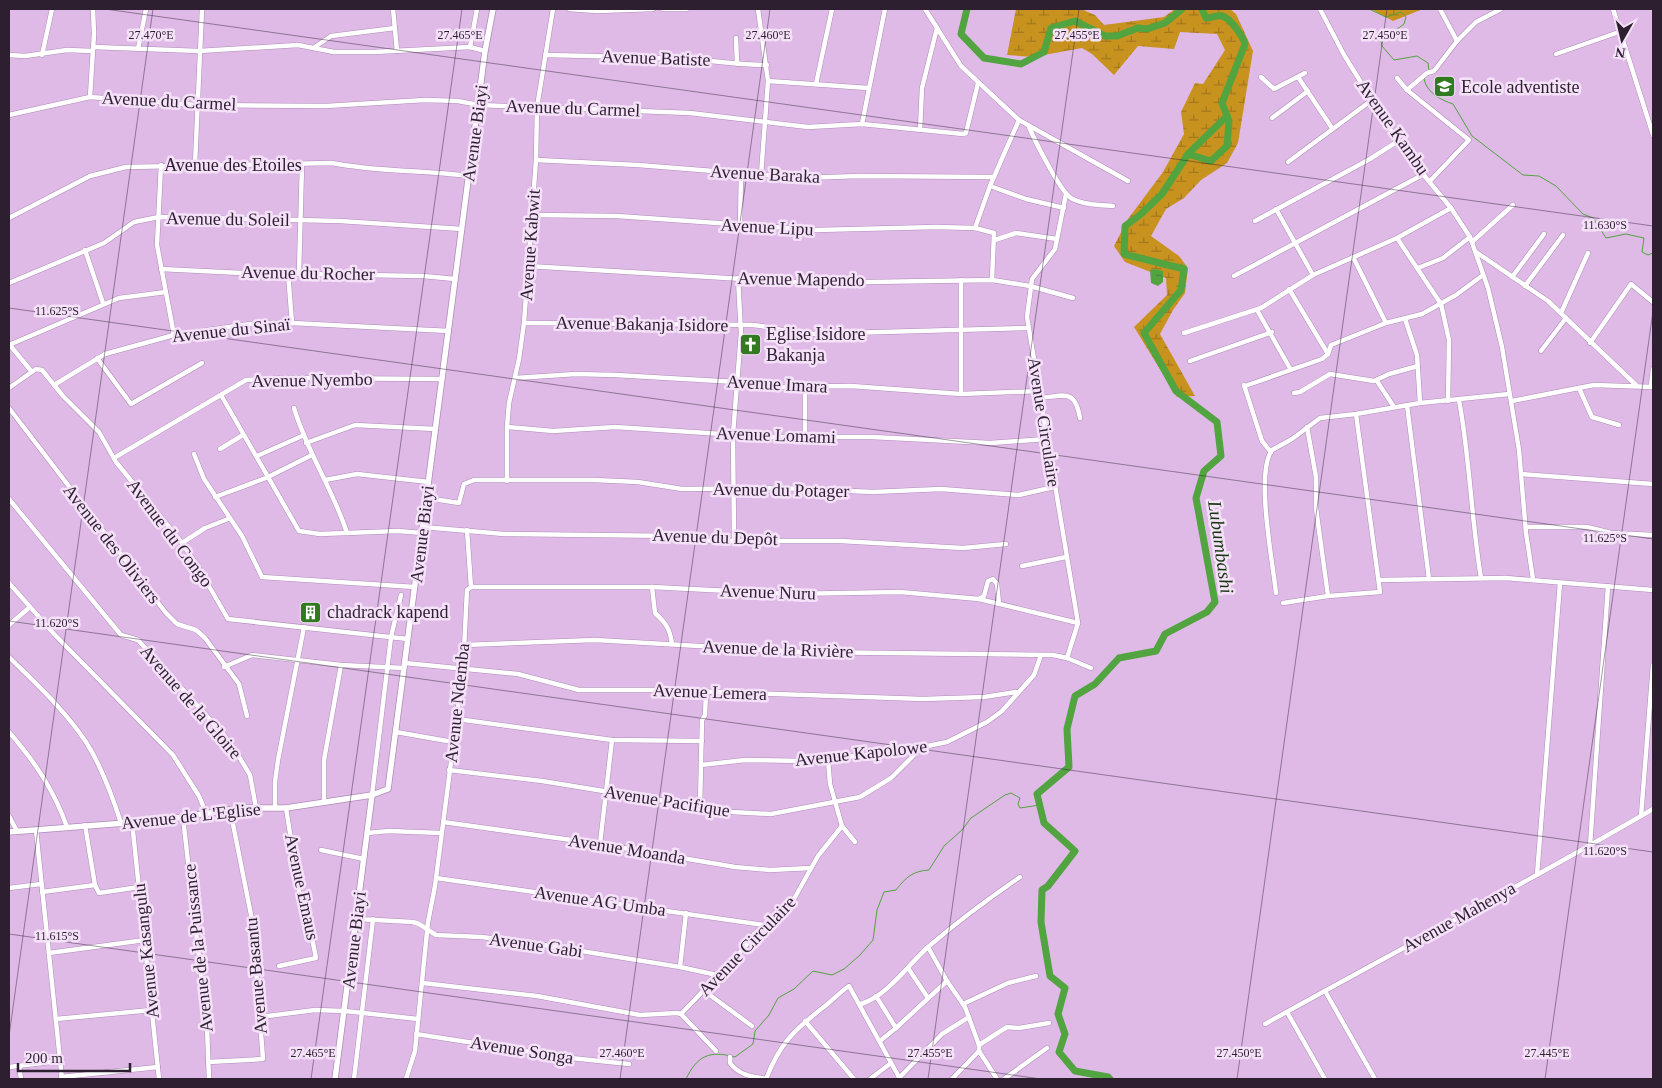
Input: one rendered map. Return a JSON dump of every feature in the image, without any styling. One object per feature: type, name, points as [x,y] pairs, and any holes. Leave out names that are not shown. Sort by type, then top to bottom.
[{"type":"street","points":[[42,55],[52,9]]},
{"type":"street","points":[[90,97],[93,9]]},
{"type":"street","points":[[138,49],[146,9]]},
{"type":"street","points":[[195,164],[202,9]]},
{"type":"street","points":[[394,9],[397,51]]},
{"type":"street","points":[[470,48],[477,9]]},
{"type":"street","name":"Avenue Biayi","points":[[335,1079],[372,795],[388,788],[485,51],[494,9]]},
{"type":"street","name":"Avenue Kabwit","points":[[507,481],[509,403],[524,323],[538,107],[544,55],[553,9]]},
{"type":"street","points":[[569,9],[596,11],[654,9]]},
{"type":"street","points":[[663,9],[687,9]]},
{"type":"street","points":[[758,9],[768,81],[761,175]]},
{"type":"street","points":[[816,84],[832,9]]},
{"type":"street","points":[[862,124],[885,9]]},
{"type":"street","points":[[925,9],[961,66],[1019,120],[1028,127],[1128,181]]},
{"type":"street","name":"Avenue Kambu","points":[[1320,9],[1344,55],[1398,141],[1451,208],[1471,240],[1497,322],[1509,394],[1512,401],[1533,579]]},
{"type":"street","points":[[1440,9],[1457,41]]},
{"type":"street","points":[[1407,90],[1434,71],[1457,41],[1481,19],[1500,9]]},
{"type":"street","points":[[1612,9],[1653,134]]},
{"type":"street","points":[[315,48],[331,36],[395,28]]},
{"type":"street","points":[[920,130],[922,88],[937,28]]},
{"type":"street","points":[[1556,54],[1620,32]]},
{"type":"street","points":[[736,38],[737,64]]},
{"type":"street","points":[[9,55],[42,55],[67,50],[93,49],[199,51],[298,45],[334,52],[470,48],[485,51]]},
{"type":"street","name":"Avenue Batiste","points":[[544,55],[682,59],[767,65]]},
{"type":"street","points":[[1261,77],[1274,89],[1305,73]]},
{"type":"street","points":[[1298,77],[1332,128]]},
{"type":"street","points":[[1397,78],[1407,90],[1469,140],[1430,180]]},
{"type":"street","points":[[768,81],[868,88]]},
{"type":"street","name":"Avenue du Carmel","points":[[9,116],[90,97],[197,105],[326,106],[425,100],[458,101],[479,105],[681,113],[815,127],[862,124],[966,134],[978,83]]},
{"type":"street","points":[[1272,118],[1308,91]]},
{"type":"street","points":[[1288,162],[1372,100]]},
{"type":"street","points":[[975,228],[993,177],[1019,120]]},
{"type":"street","points":[[1028,127],[1066,194],[1077,200],[1114,206]]},
{"type":"street","points":[[1255,221],[1370,159],[1398,141]]},
{"type":"street","name":"Avenue Baraka","points":[[536,160],[638,165],[802,178],[993,177]]},
{"type":"street","name":"Avenue des Etoiles","points":[[9,218],[90,176],[126,167],[195,164],[302,165],[332,163],[355,168],[406,169],[469,176]]},
{"type":"street","points":[[161,165],[157,245],[174,335]]},
{"type":"street","points":[[299,272],[302,165]]},
{"type":"street","points":[[740,226],[741,173]]},
{"type":"street","points":[[1234,276],[1424,174]]},
{"type":"street","points":[[990,186],[1026,199],[1064,208]]},
{"type":"street","name":"Avenue Circulaire","points":[[1066,194],[1055,249],[1032,279],[1030,286],[1028,328],[1078,623],[1067,658]]},
{"type":"street","points":[[1418,268],[1442,258],[1471,240],[1513,205]]},
{"type":"street","points":[[1184,333],[1257,310],[1313,275],[1397,238],[1451,208]]},
{"type":"street","points":[[1276,209],[1313,275]]},
{"type":"street","name":"Avenue Lipu","points":[[532,215],[626,217],[816,230],[975,228],[992,231],[995,240]]},
{"type":"street","name":"Avenue du Soleil","points":[[9,283],[108,240],[134,222],[159,217],[300,220],[462,229]]},
{"type":"street","points":[[992,280],[995,240],[1016,233],[1057,239]]},
{"type":"street","points":[[1512,277],[1544,234]]},
{"type":"street","points":[[1526,286],[1563,235]]},
{"type":"street","points":[[1397,238],[1442,304],[1450,340],[1448,401]]},
{"type":"street","points":[[85,250],[103,303]]},
{"type":"street","points":[[1475,251],[1561,313],[1590,343],[1636,385]]},
{"type":"street","points":[[1561,313],[1588,254]]},
{"type":"street","points":[[1353,257],[1386,323]]},
{"type":"street","points":[[1481,268],[1488,260]]},
{"type":"street","name":"Avenue Mapendo","points":[[528,266],[808,283],[992,280],[1030,286],[1074,298]]},
{"type":"street","name":"Avenue du Rocher","points":[[161,269],[423,276],[455,279]]},
{"type":"street","points":[[288,272],[292,323]]},
{"type":"street","points":[[1271,452],[1262,441],[1244,386],[1320,360],[1328,354],[1331,345],[1386,323],[1422,314],[1442,304],[1483,275]]},
{"type":"street","points":[[734,539],[733,434],[740,325],[738,278]]},
{"type":"street","points":[[961,280],[961,394]]},
{"type":"street","points":[[1590,343],[1631,284],[1653,302]]},
{"type":"street","points":[[1289,289],[1328,354]]},
{"type":"street","points":[[9,344],[103,303],[127,296],[166,292]]},
{"type":"street","points":[[1257,310],[1272,332],[1291,370]]},
{"type":"street","points":[[1541,351],[1566,318]]},
{"type":"street","points":[[1405,319],[1418,366],[1420,403]]},
{"type":"street","name":"Avenue du Sinaï","points":[[54,385],[97,358],[174,335],[250,324],[292,323],[449,331]]},
{"type":"street","name":"Avenue Bakanja Isidore","points":[[524,323],[770,326],[779,331],[801,334],[1028,328]]},
{"type":"street","points":[[1190,361],[1272,332]]},
{"type":"street","name":"Avenue du Congo","points":[[9,344],[32,372],[41,369],[99,432],[114,458],[182,543],[212,589],[228,620],[408,640]]},
{"type":"street","points":[[97,358],[131,404],[202,363]]},
{"type":"street","points":[[1294,393],[1303,390],[1330,374],[1377,381],[1389,374],[1418,366]]},
{"type":"street","points":[[1512,401],[1602,385],[1652,386],[1653,370]]},
{"type":"street","points":[[9,388],[32,372]]},
{"type":"street","name":"Avenue Imara","points":[[515,378],[606,374],[805,388],[851,386],[961,394],[1039,391]]},
{"type":"street","name":"Avenue Nyembo","points":[[114,458],[188,416],[242,382],[254,379],[442,380]]},
{"type":"street","points":[[1377,381],[1394,407]]},
{"type":"street","points":[[805,388],[805,437]]},
{"type":"street","points":[[1579,388],[1592,417],[1618,425]]},
{"type":"street","points":[[1276,593],[1264,501],[1266,475],[1271,452],[1320,418],[1420,403],[1509,394]]},
{"type":"street","points":[[221,395],[268,477]]},
{"type":"street","points":[[1040,398],[1068,395],[1073,397],[1078,405],[1080,418]]},
{"type":"street","points":[[1459,400],[1468,454],[1467,468],[1470,478],[1472,526],[1481,578]]},
{"type":"street","points":[[1407,405],[1429,579]]},
{"type":"street","name":"Avenue des Oliviers","points":[[9,408],[166,613],[177,624],[201,633],[224,667],[239,684],[247,716]]},
{"type":"street","points":[[294,408],[302,436],[338,504],[347,533]]},
{"type":"street","points":[[1283,603],[1328,596],[1380,592],[1356,414]]},
{"type":"street","points":[[306,443],[354,425],[436,429]]},
{"type":"street","name":"Avenue Lomami","points":[[507,427],[553,431],[615,427],[733,434],[872,437],[990,443],[1046,439]]},
{"type":"street","points":[[1307,427],[1316,477],[1316,508],[1328,596]]},
{"type":"street","points":[[220,449],[243,435]]},
{"type":"street","points":[[257,456],[302,436]]},
{"type":"street","points":[[194,454],[204,479],[228,519],[242,536],[262,577],[415,587]]},
{"type":"street","points":[[215,497],[268,477],[312,455]]},
{"type":"street","points":[[325,480],[352,474],[377,475],[429,482]]},
{"type":"street","points":[[1522,474],[1653,483]]},
{"type":"street","name":"Avenue du Depôt","points":[[268,477],[299,531],[320,534],[467,530],[504,534],[657,535],[712,541],[734,539],[841,541],[963,548],[1006,544]]},
{"type":"street","name":"Avenue du Potager","points":[[427,498],[458,503],[462,489],[468,482],[507,481],[594,480],[645,483],[682,489],[734,488],[873,492],[941,489],[1019,495],[1054,487]]},
{"type":"street","name":"Avenue de la Gloire","points":[[9,499],[121,636],[136,638],[224,735],[250,775],[256,808]]},
{"type":"street","points":[[9,511],[14,506]]},
{"type":"street","points":[[182,543],[205,528],[228,519]]},
{"type":"street","points":[[1526,527],[1587,527],[1611,533],[1653,535]]},
{"type":"street","name":"Avenue Ndemba","points":[[406,1079],[415,1051],[427,929],[436,878],[463,669],[467,590],[471,587],[467,530]]},
{"type":"street","points":[[1022,566],[1066,557]]},
{"type":"street","points":[[979,599],[984,596],[988,581],[993,579],[997,584],[999,604],[1078,623]]},
{"type":"street","points":[[1379,580],[1533,579],[1653,590]]},
{"type":"street","points":[[1537,876],[1560,582]]},
{"type":"street","points":[[9,583],[30,608],[173,755],[199,796],[206,813]]},
{"type":"street","points":[[1590,846],[1608,586]]},
{"type":"street","name":"Avenue Nuru","points":[[471,587],[652,587],[790,594],[900,592],[979,599],[999,604]]},
{"type":"street","points":[[652,587],[655,613],[665,621],[672,644]]},
{"type":"street","points":[[372,795],[391,638],[402,595]]},
{"type":"street","points":[[9,624],[30,608]]},
{"type":"street","points":[[275,808],[275,782],[278,760],[296,660],[304,627]]},
{"type":"street","name":"Avenue de la Rivière","points":[[464,645],[595,640],[707,648],[804,652],[1041,655],[1067,658],[1091,668]]},
{"type":"street","points":[[224,667],[252,655],[341,665],[388,667],[405,665]]},
{"type":"street","name":"Avenue Kapolowe","points":[[701,765],[745,760],[806,761],[828,759],[920,749],[947,742],[987,722],[1002,711],[1016,692],[1034,675],[1041,655]]},
{"type":"street","points":[[9,656],[59,709],[86,742],[103,775],[121,823]]},
{"type":"street","points":[[324,802],[324,760],[341,665]]},
{"type":"street","name":"Avenue Lemera","points":[[405,665],[518,674],[579,690],[944,700],[989,697],[1016,692]]},
{"type":"street","points":[[1641,816],[1653,665]]},
{"type":"street","points":[[700,806],[706,693]]},
{"type":"street","points":[[456,719],[612,740],[702,741]]},
{"type":"street","points":[[9,732],[41,772],[59,803],[67,827]]},
{"type":"street","points":[[396,732],[453,742]]},
{"type":"street","points":[[600,844],[608,792],[612,740]]},
{"type":"street","name":"Avenue Pacifique","points":[[449,770],[542,781],[732,812],[771,814],[790,812],[834,800],[860,796],[880,786],[905,766],[920,749]]},
{"type":"street","points":[[828,759],[834,800],[842,826],[855,842]]},
{"type":"street","name":"Avenue de L'Eglise","points":[[9,832],[183,818],[230,809],[286,808],[372,795]]},
{"type":"street","name":"Avenue Emaus","points":[[279,966],[316,958],[306,908],[300,896],[286,808]]},
{"type":"street","name":"Avenue Basantu","points":[[208,1062],[263,1060],[256,968],[257,941],[230,809]]},
{"type":"street","name":"Avenue Mahenya","points":[[1265,1024],[1537,876],[1653,809]]},
{"type":"street","points":[[9,816],[17,831]]},
{"type":"street","name":"Avenue de la Puissance","points":[[183,818],[193,893],[209,1079]]},
{"type":"street","name":"Avenue Kasangulu","points":[[132,822],[159,1079]]},
{"type":"street","name":"Avenue Moanda","points":[[443,822],[600,844],[735,867],[770,870],[811,868]]},
{"type":"street","points":[[85,825],[98,893],[140,887]]},
{"type":"street","name":"Avenue Circulaire","points":[[681,1014],[764,925],[771,920],[780,908],[790,906],[801,890],[811,868],[842,826]]},
{"type":"street","points":[[36,830],[62,1078],[158,1067]]},
{"type":"street","points":[[367,834],[388,831],[441,833]]},
{"type":"street","points":[[321,850],[364,859]]},
{"type":"street","points":[[861,1004],[876,996],[908,968],[928,947],[988,899],[1020,877]]},
{"type":"street","name":"Avenue AG Umba","points":[[436,878],[764,925]]},
{"type":"street","points":[[9,888],[41,884]]},
{"type":"street","points":[[42,892],[95,885]]},
{"type":"street","points":[[680,967],[686,913]]},
{"type":"street","name":"Avenue Gabi","points":[[357,919],[413,922],[436,936],[482,937],[536,944],[680,967],[717,975]]},
{"type":"street","points":[[354,1079],[373,919]]},
{"type":"street","points":[[49,953],[145,940]]},
{"type":"street","points":[[928,947],[947,981],[963,1004],[979,1045],[979,1051],[997,1079]]},
{"type":"street","points":[[908,968],[928,998]]},
{"type":"street","points":[[963,1004],[1008,983],[1036,976]]},
{"type":"street","points":[[880,1041],[947,981]]},
{"type":"street","points":[[423,983],[537,996],[640,1015],[681,1014],[716,1051]]},
{"type":"street","points":[[730,1057],[730,1063],[738,1072],[747,1076],[767,1079],[772,1061],[781,1048],[805,1022],[849,986],[861,1004],[899,1078],[942,1034],[969,1017]]},
{"type":"street","points":[[704,990],[752,1026]]},
{"type":"street","points":[[1325,991],[1375,1079]]},
{"type":"street","points":[[876,996],[896,1028]]},
{"type":"street","points":[[56,1020],[152,1010]]},
{"type":"street","points":[[260,1017],[305,1010],[345,1011],[418,1019]]},
{"type":"street","points":[[1287,1012],[1325,1079]]},
{"type":"street","points":[[805,1022],[854,1079]]},
{"type":"street","points":[[979,1045],[1007,1027],[1019,1028],[1049,1023]]},
{"type":"street","name":"Avenue Songa","points":[[416,1034],[629,1064]]},
{"type":"street","points":[[1004,1079],[1047,1048]]},
{"type":"street","points":[[952,1079],[979,1051]]},
{"type":"street","points":[[9,1062],[9,1067],[59,1061]]},
{"type":"street","points":[[870,1079],[891,1063]]},
{"type":"street","points":[[19,1066],[21,1079]]},
{"type":"green space","points":[[1016,9],[1081,9],[1095,15],[1104,25],[1164,17],[1175,9],[1230,9],[1236,14],[1253,51],[1238,143],[1227,163],[1201,180],[1184,198],[1166,209],[1151,236],[1179,256],[1188,268],[1185,293],[1160,334],[1195,396],[1177,397],[1134,327],[1167,295],[1166,278],[1125,262],[1114,246],[1128,219],[1163,172],[1184,134],[1181,112],[1195,83],[1203,84],[1225,50],[1217,34],[1180,32],[1174,49],[1138,46],[1114,75],[1092,54],[1082,48],[1033,57],[1007,55]]},
{"type":"green space","points":[[1371,9],[1423,9],[1393,21]]},
{"type":"water","points":[[1150,270],[1163,271],[1163,282],[1158,286],[1151,283]]},
{"type":"waterway","name":"Lubumbashi","points":[[967,9],[961,34],[984,58],[1021,64],[1044,52],[1051,28],[1075,21],[1105,36],[1117,36],[1138,28],[1147,29],[1165,23],[1182,9]]},
{"type":"waterway","name":"Lubumbashi","points":[[1110,1079],[1108,1077],[1075,1071],[1059,1052],[1065,1034],[1058,1014],[1065,988],[1050,976],[1041,922],[1042,890],[1048,886],[1075,851],[1044,823],[1037,794],[1069,767],[1067,729],[1075,696],[1095,684],[1119,658],[1156,651],[1165,634],[1207,612],[1215,602],[1196,498],[1204,471],[1221,456],[1217,422],[1176,391],[1144,333],[1181,290],[1184,269],[1124,254],[1125,226],[1162,194],[1188,154],[1211,161],[1227,146],[1229,121],[1222,103],[1245,44],[1239,32],[1229,20],[1222,16],[1206,18],[1202,9]]},
{"type":"waterway","points":[[1369,9],[1386,17],[1401,12],[1406,17],[1404,24],[1381,41],[1382,46],[1394,60],[1417,56],[1428,63],[1429,71]]},
{"type":"waterway","points":[[1426,76],[1424,79],[1431,92],[1453,104],[1472,136],[1523,175],[1539,176],[1556,186],[1583,214],[1593,218],[1606,238],[1626,234],[1644,238],[1642,252],[1648,255],[1653,253]]},
{"type":"waterway","name":"Lubumbashi","points":[[1188,154],[1227,116]]},
{"type":"waterway","points":[[686,1079],[699,1060],[718,1054],[735,1057],[753,1044],[755,1031],[769,1015],[778,998],[794,989],[813,971],[832,975],[844,969],[860,955],[873,940],[877,910],[884,892],[896,890],[914,873],[929,870],[944,846],[962,830],[971,818],[1011,793],[1020,798],[1018,804],[1020,808],[1040,805]]},
{"type":"place","name":"Ecole adventiste","points":[[1445,87]]},
{"type":"place","name":"Eglise Isidore Bakanja","points":[[750,344]]},
{"type":"place","name":"chadrack kapend","points":[[311,612]]}]
